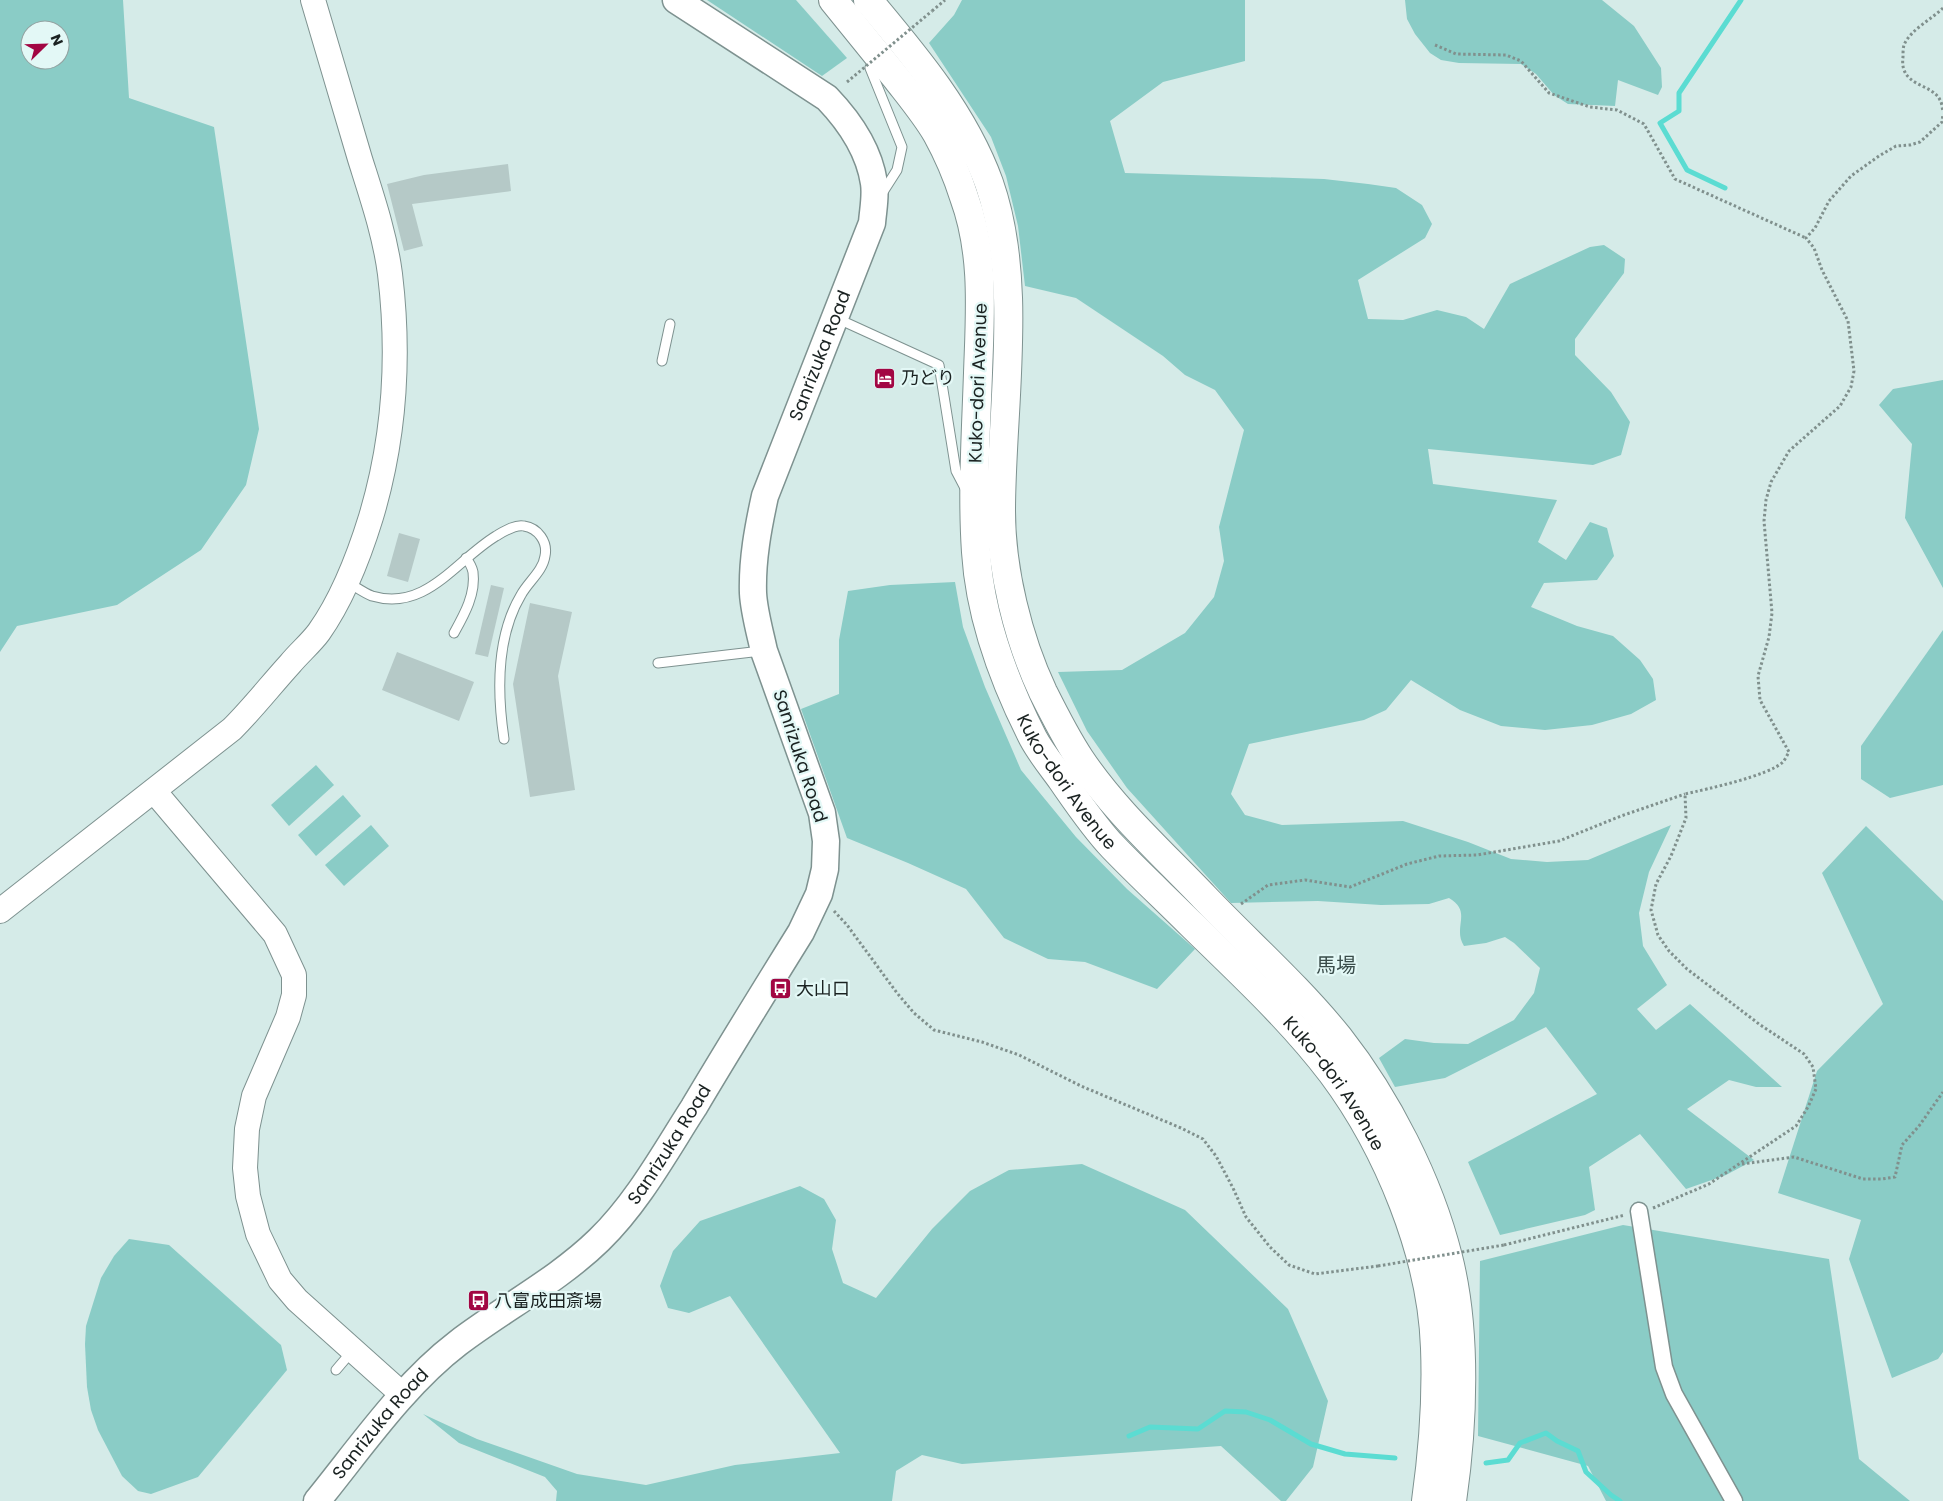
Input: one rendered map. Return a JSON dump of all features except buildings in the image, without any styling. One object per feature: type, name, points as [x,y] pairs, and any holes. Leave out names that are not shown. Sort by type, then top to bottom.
[{"type":"highway","name":"Kuko-dori Avenue","points":[[833,0],[936,131],[949,157],[965,199],[975,234],[979,262],[981,310],[974,503],[976,556],[987,621],[999,659],[1035,742],[1111,845],[1280,1011],[1330,1071],[1356,1107],[1374,1139],[1411,1223],[1423,1268],[1435,1347],[1435,1400],[1431,1464],[1426,1501]]},
{"type":"highway","name":"Kuko-dori Avenue","points":[[868,0],[925,71],[963,129],[990,185],[1000,223],[1006,257],[1007,302],[1001,514],[1004,563],[1017,618],[1041,687],[1080,759],[1105,792],[1305,1000],[1339,1038],[1396,1125],[1433,1209],[1448,1258],[1462,1359],[1458,1441],[1452,1501]]},
{"type":"main road","name":"Sanrizuka Road","points":[[317,1501],[404,1394],[431,1367],[458,1343],[580,1257],[600,1239],[623,1213],[658,1164],[801,932],[819,894],[826,869],[826,841],[822,813],[764,651],[753,594],[755,541],[765,496],[872,223],[874,184],[859,140],[845,117],[827,98],[676,0]]},
{"type":"street","points":[[0,910],[232,729],[261,699],[289,664],[319,632],[357,559],[378,495],[392,421],[395,375],[390,273],[378,218],[313,0]]},
{"type":"street","points":[[154,791],[276,934],[294,975],[294,995],[288,1017],[254,1096],[247,1129],[245,1168],[248,1196],[258,1234],[280,1280],[297,1300],[404,1394]]},
{"type":"street","points":[[1639,1211],[1664,1367],[1674,1394],[1734,1501]]},
{"type":"lane","points":[[874,205],[897,170],[902,147],[870,68],[881,59]]},
{"type":"lane","points":[[835,318],[939,365],[956,471],[961,484],[974,503]]},
{"type":"lane","points":[[662,361],[670,324]]},
{"type":"lane","points":[[346,582],[371,595],[391,600],[408,598],[426,591],[503,531],[522,525],[536,530],[544,541],[545,556],[534,578],[521,594],[509,622],[502,653],[499,708],[504,739]]},
{"type":"lane","points":[[454,633],[466,612],[473,588],[473,571],[466,558]]},
{"type":"lane","points":[[658,662],[764,651]]},
{"type":"lane","points":[[336,1370],[353,1350]]},
{"type":"path","points":[[847,82],[945,0]]},
{"type":"path","points":[[1806,238],[1815,228],[1829,202],[1852,176],[1896,146],[1920,142],[1942,122],[1943,113],[1940,99],[1933,92],[1923,88],[1905,74],[1902,62],[1904,44],[1917,29],[1943,8]]},
{"type":"path","points":[[1227,921],[1242,901],[1268,885],[1305,880],[1350,888],[1407,864],[1438,856],[1477,855],[1558,841],[1621,816],[1685,794],[1722,786],[1756,775],[1783,762],[1789,752],[1760,700],[1758,676],[1769,637],[1772,613],[1764,521],[1766,500],[1771,482],[1789,451],[1840,406],[1852,387],[1854,371],[1848,321],[1822,270],[1814,248],[1806,238],[1675,179],[1644,124],[1617,110],[1590,107],[1549,93],[1521,61],[1506,55],[1456,54],[1435,44]]},
{"type":"path","points":[[819,894],[847,925],[897,994],[914,1013],[934,1030],[982,1042],[1019,1055],[1081,1086],[1181,1128],[1203,1140],[1216,1156],[1246,1217],[1270,1247],[1289,1266],[1315,1274],[1378,1266],[1504,1245],[1660,1206],[1709,1184],[1796,1126],[1808,1107],[1816,1089],[1813,1067],[1804,1054],[1759,1024],[1687,969],[1669,951],[1658,935],[1651,910],[1656,884],[1671,856],[1686,818],[1685,794]]},
{"type":"path","points":[[1739,1165],[1794,1157],[1863,1179],[1895,1177],[1902,1145],[1919,1126],[1943,1092]]},
{"type":"shaded area","points":[[0,0],[123,0],[129,98],[214,127],[259,429],[246,485],[201,550],[117,605],[17,626],[0,652]]},
{"type":"shaded area","points":[[707,0],[796,0],[847,58],[822,76]]},
{"type":"shaded area","points":[[962,0],[1245,0],[1245,61],[1163,82],[1110,121],[1125,173],[1324,179],[1396,188],[1422,205],[1432,224],[1425,238],[1358,280],[1368,319],[1403,320],[1437,310],[1466,317],[1484,329],[1510,284],[1590,247],[1604,245],[1625,259],[1624,273],[1575,339],[1575,355],[1611,392],[1630,422],[1621,455],[1593,465],[1428,449],[1433,484],[1557,500],[1538,542],[1566,560],[1590,522],[1607,528],[1614,556],[1597,580],[1544,583],[1531,607],[1577,626],[1613,636],[1640,660],[1653,679],[1656,700],[1631,714],[1592,725],[1545,730],[1501,726],[1460,710],[1411,680],[1386,710],[1364,720],[1249,744],[1231,794],[1245,815],[1282,825],[1403,821],[1468,842],[1511,859],[1547,862],[1588,860],[1671,825],[1649,872],[1639,913],[1643,946],[1667,985],[1637,1009],[1656,1030],[1690,1004],[1782,1087],[1756,1087],[1729,1080],[1687,1109],[1754,1160],[1726,1175],[1686,1189],[1640,1134],[1589,1167],[1595,1210],[1585,1215],[1500,1235],[1468,1162],[1597,1094],[1546,1027],[1445,1078],[1395,1087],[1379,1058],[1405,1039],[1434,1043],[1468,1044],[1514,1020],[1534,993],[1540,968],[1505,937],[1486,943],[1464,946],[1460,932],[1460,909],[1449,898],[1429,904],[1381,905],[1318,901],[1231,903],[1127,788],[1087,731],[1058,672],[1122,670],[1185,633],[1214,597],[1224,561],[1219,527],[1244,430],[1215,390],[1185,375],[1163,356],[1076,298],[1025,286],[1018,226],[1006,176],[991,137],[929,43],[954,15]]},
{"type":"shaded area","points":[[1405,0],[1602,0],[1634,26],[1661,68],[1662,87],[1658,95],[1618,80],[1615,106],[1568,104],[1554,95],[1536,74],[1521,64],[1459,63],[1441,60],[1430,53],[1415,34],[1407,19]]},
{"type":"shaded area","points":[[1943,380],[1943,588],[1905,518],[1912,444],[1879,405],[1893,389]]},
{"type":"shaded area","points":[[955,582],[963,627],[985,687],[1021,770],[1076,837],[1127,889],[1195,949],[1157,989],[1085,962],[1048,959],[1004,938],[966,889],[847,838],[801,709],[839,694],[839,640],[848,591],[890,585]]},
{"type":"shaded area","points":[[1943,630],[1943,785],[1890,798],[1861,779],[1861,746]]},
{"type":"shaded area","points":[[316,765],[334,785],[289,826],[271,805]]},
{"type":"shaded area","points":[[343,795],[361,816],[316,856],[298,835]]},
{"type":"shaded area","points":[[371,825],[389,846],[344,886],[325,865]]},
{"type":"shaded area","points":[[1866,826],[1943,901],[1943,1352],[1938,1359],[1892,1378],[1849,1259],[1861,1220],[1778,1193],[1817,1071],[1883,1004],[1822,873]]},
{"type":"shaded area","points":[[1082,1164],[1185,1210],[1288,1309],[1328,1401],[1313,1467],[1286,1501],[1281,1501],[1221,1446],[962,1464],[922,1455],[896,1471],[892,1501],[556,1501],[557,1491],[545,1477],[459,1443],[423,1414],[477,1439],[577,1474],[646,1485],[735,1465],[840,1453],[730,1296],[689,1313],[668,1308],[660,1286],[673,1251],[700,1221],[800,1186],[824,1199],[836,1220],[832,1249],[843,1283],[876,1298],[932,1229],[970,1191],[1009,1170]]},
{"type":"shaded area","points":[[1623,1225],[1829,1259],[1859,1459],[1910,1501],[1606,1501],[1588,1466],[1478,1436],[1480,1261]]},
{"type":"shaded area","points":[[129,1239],[169,1245],[281,1345],[287,1370],[198,1477],[151,1494],[138,1491],[122,1476],[98,1430],[91,1410],[87,1387],[86,1326],[101,1278],[114,1256]]},
{"type":"waterway","points":[[1725,188],[1687,170],[1660,123],[1679,111],[1679,93],[1741,0]]},
{"type":"waterway","points":[[1129,1436],[1150,1427],[1198,1429],[1225,1411],[1246,1412],[1270,1420],[1311,1444],[1345,1454],[1395,1458]]},
{"type":"waterway","points":[[1486,1463],[1508,1460],[1520,1443],[1546,1433],[1557,1441],[1578,1451],[1586,1472],[1620,1501]]},
{"type":"place","name":"乃どり","points":[[885,378]]},
{"type":"place","name":"大山口","points":[[780,989]]},
{"type":"place","name":"八富成田斎場","points":[[478,1301]]},
{"type":"district","name":"馬場","points":[[1336,965]]}]
